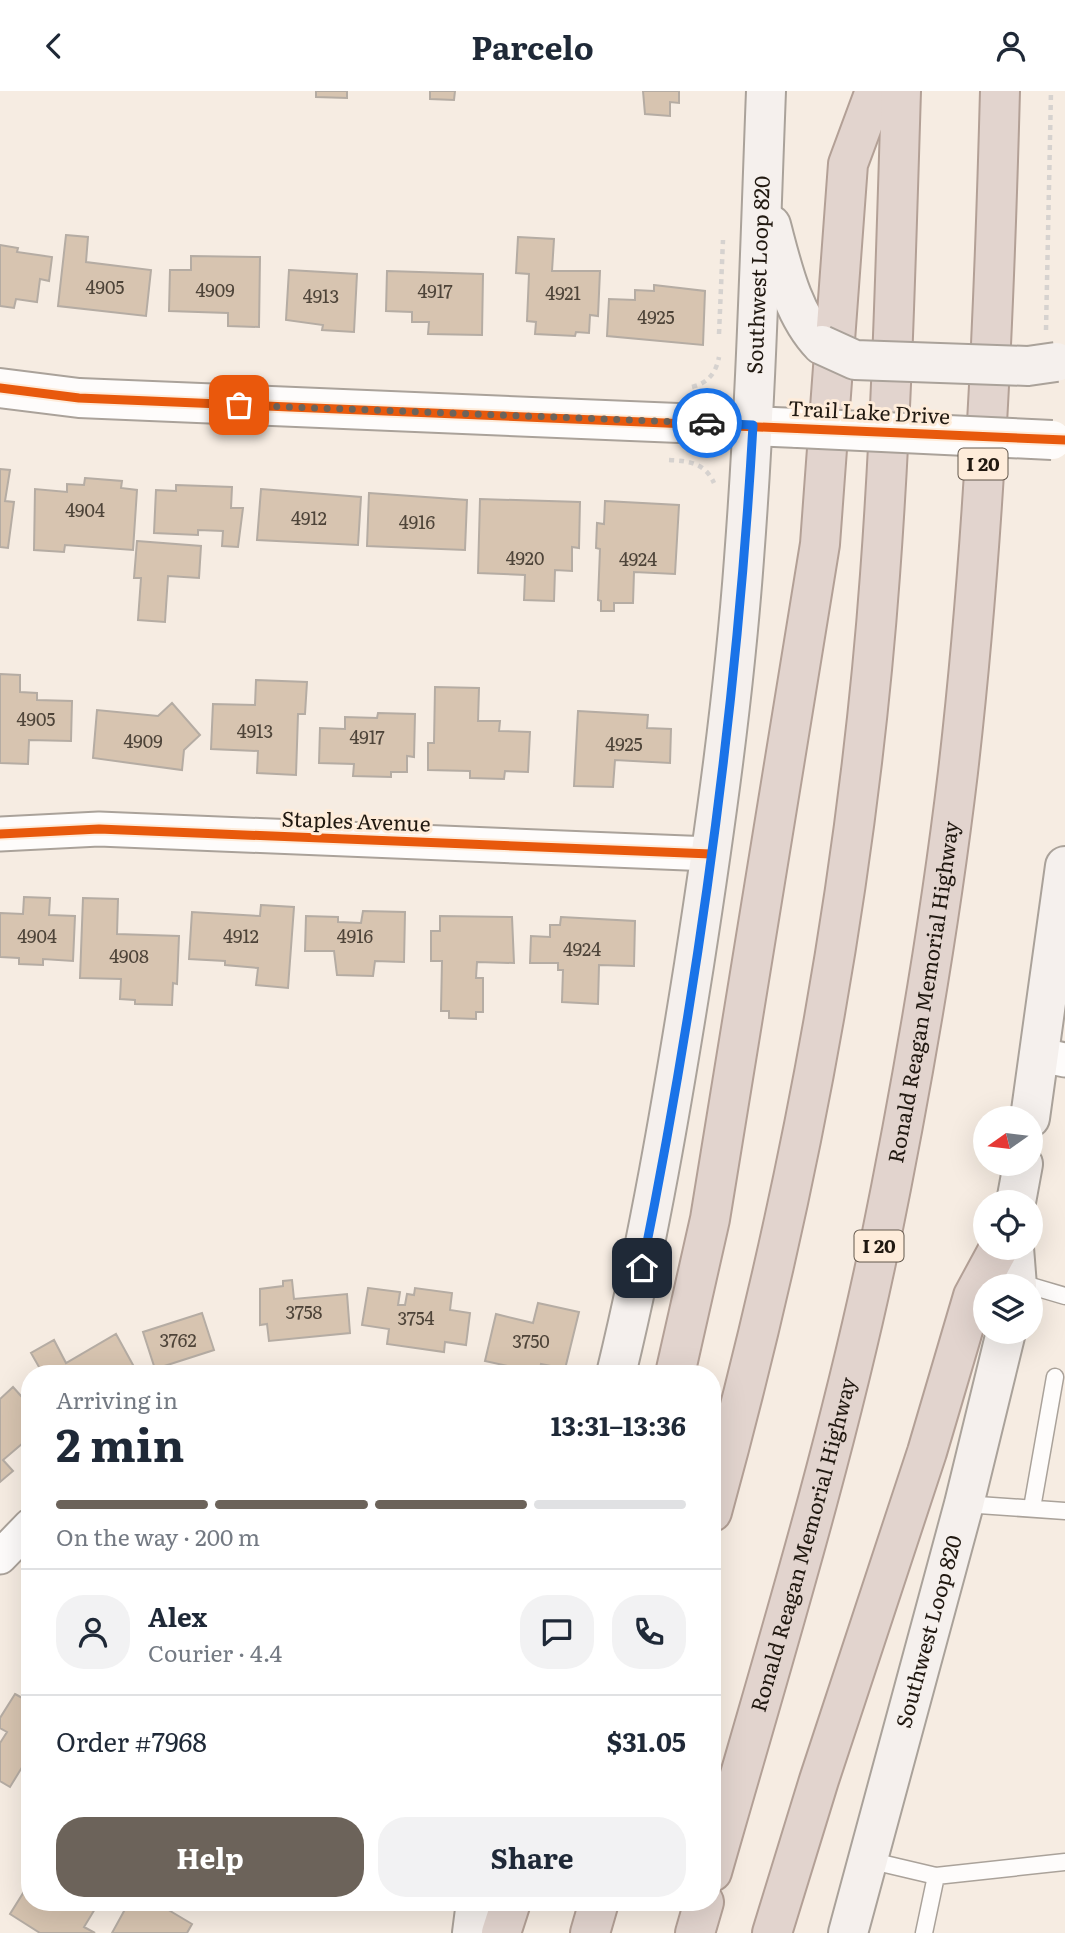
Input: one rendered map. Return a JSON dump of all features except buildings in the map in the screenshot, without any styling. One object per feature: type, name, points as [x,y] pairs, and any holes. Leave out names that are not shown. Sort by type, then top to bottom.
[{"type":"highway","points":[[677,1365],[710,1219],[820,544],[848,164],[875,91]]},
{"type":"highway","points":[[721,1477],[767,1298],[809,1099],[864,739],[880,576],[895,308],[901,91]]},
{"type":"highway","name":"Ronald Reagan Memorial Highway","points":[[721,1841],[793,1592],[839,1411],[878,1250],[927,991],[958,773],[974,606],[993,321],[1000,91]]},
{"type":"highway","points":[[772,1933],[819,1780],[927,1452],[972,1296],[992,1260]]},
{"type":"highway","points":[[501,1933],[508,1911]]},
{"type":"highway","points":[[590,1933],[596,1911]]},
{"type":"highway","points":[[695,1933],[701,1911]]},
{"type":"main road","name":"Southwest Loop 820","points":[[618,1365],[642,1268],[665,1151],[711,855],[738,631],[753,425],[766,91]]},
{"type":"main road","points":[[762,196],[796,304],[810,331],[822,345],[856,360],[1028,366],[1056,352]]},
{"type":"main road","points":[[1035,1106],[1053,1058],[1065,866]]},
{"type":"main road","name":"Southwest Loop 820","points":[[848,1933],[964,1504],[1003,1344]]},
{"type":"main road","points":[[472,1933],[475,1911]]},
{"type":"street","name":"Trail Lake Drive","points":[[0,388],[106,399],[1058,440]]},
{"type":"street","name":"Staples Avenue","points":[[0,834],[99,829],[711,855]]},
{"type":"street","points":[[0,1556],[21,1535]]},
{"type":"lane","points":[[1043,1287],[1065,1296]]},
{"type":"lane","points":[[1032,1508],[1055,1377]]},
{"type":"lane","points":[[964,1504],[1065,1511]]},
{"type":"lane","points":[[869,1860],[936,1876],[1065,1862]]},
{"type":"lane","points":[[925,1933],[936,1876]]},
{"type":"path","points":[[1051,91],[1056,352]]},
{"type":"path","points":[[680,386],[704,383],[717,368],[723,240]]},
{"type":"path","points":[[661,460],[684,461],[704,468],[715,485],[717,495]]},
{"type":"cycle path","points":[[0,388],[79,398],[1065,440]]},
{"type":"cycle path","points":[[0,834],[99,829],[711,854]]},
{"type":"way so far","points":[[239,405],[507,418],[707,423]]},
{"type":"route","points":[[642,1268],[665,1151],[711,855],[744,561],[753,425],[707,423]]}]
